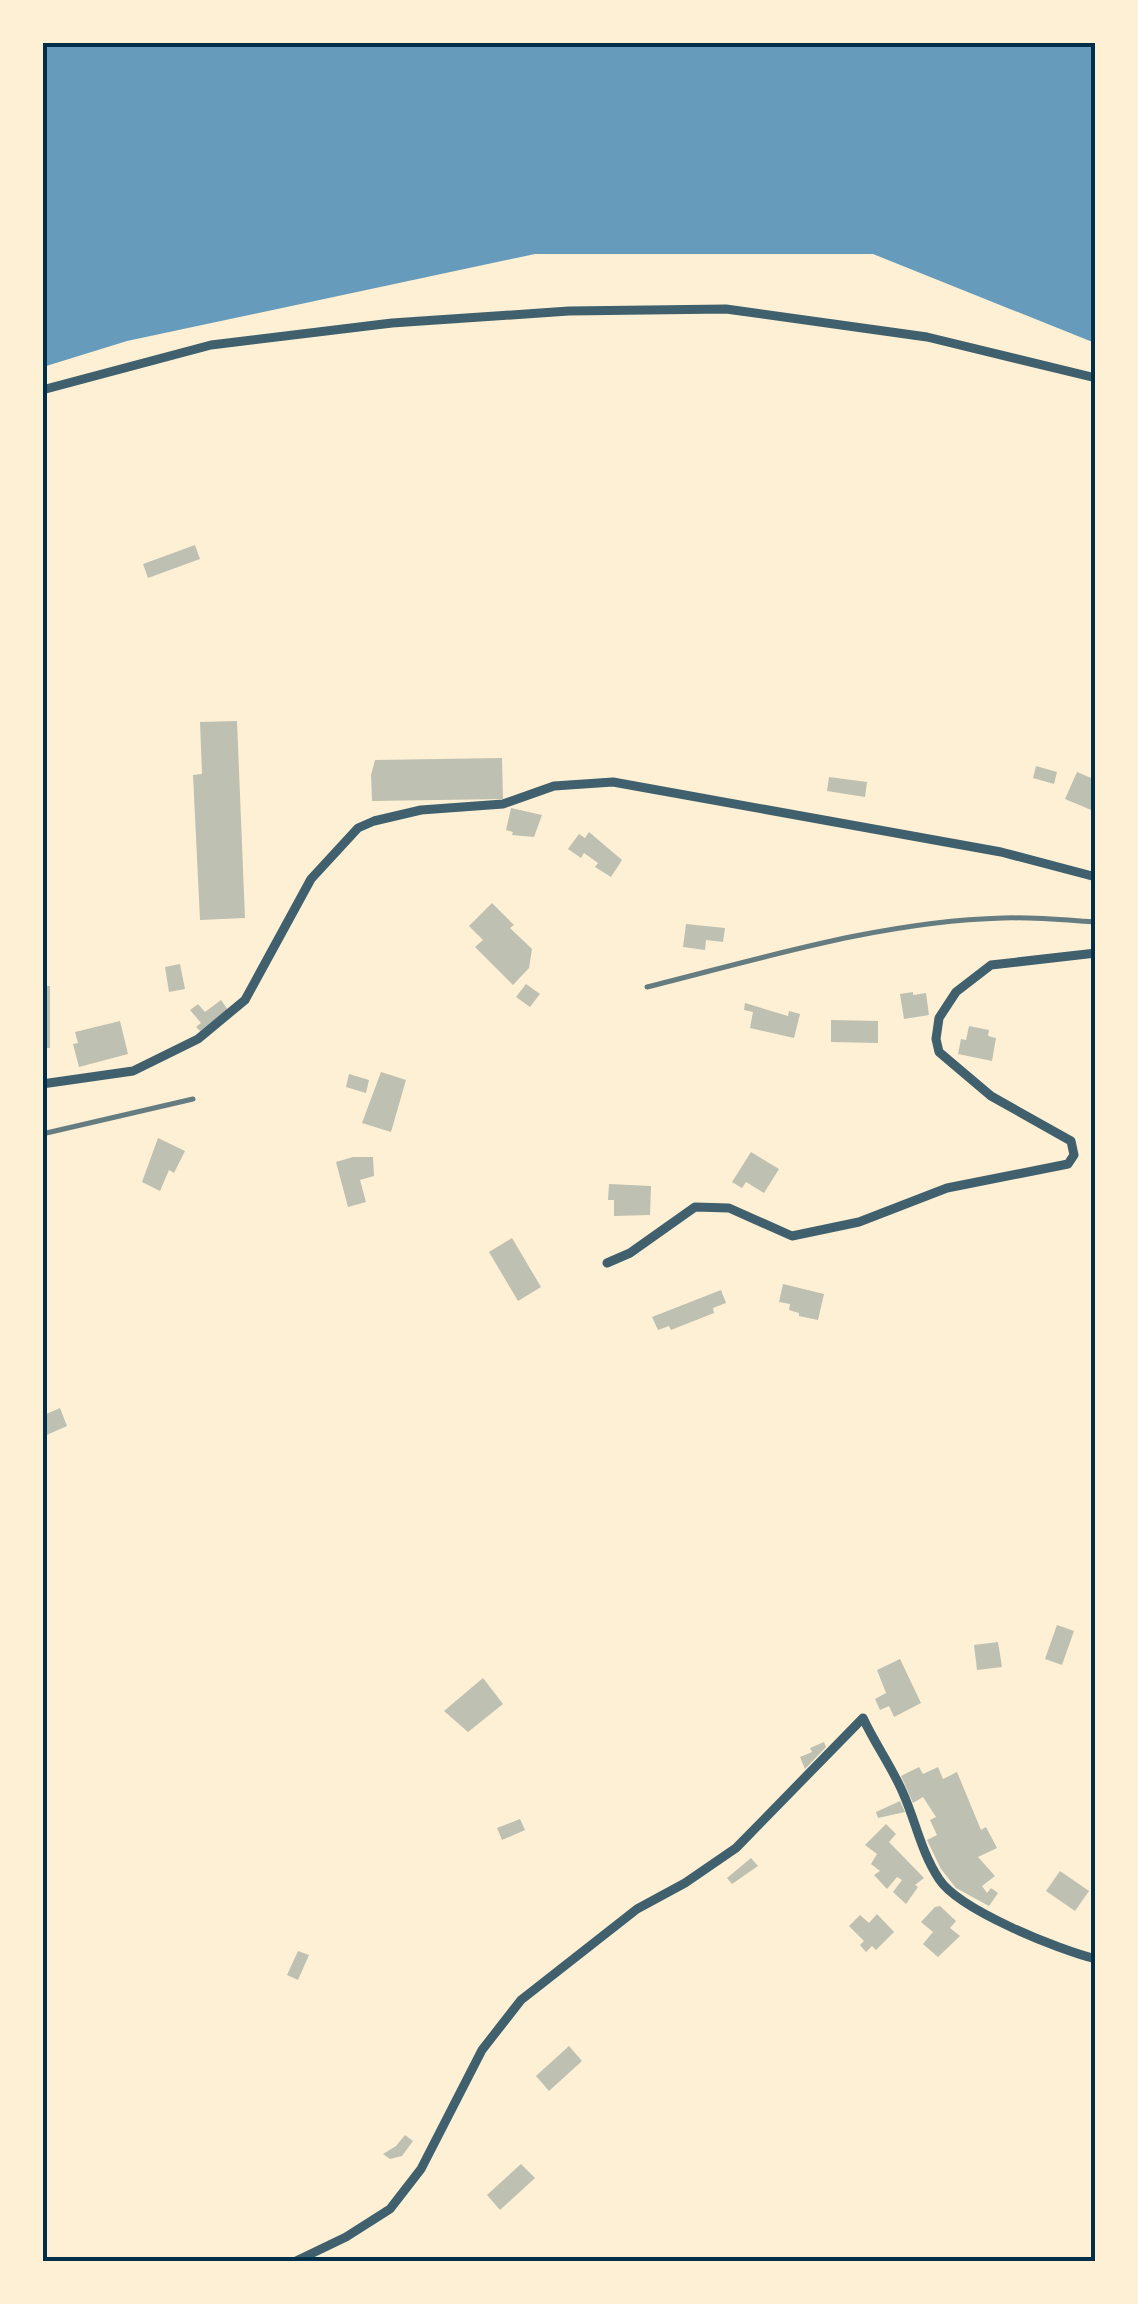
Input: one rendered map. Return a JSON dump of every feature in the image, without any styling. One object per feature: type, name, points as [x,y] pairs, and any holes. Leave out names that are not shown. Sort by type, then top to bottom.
[{"type":"street","points":[[42,390],[211,345],[392,323],[569,310],[726,309],[927,337],[1096,378]]},
{"type":"street","points":[[42,1084],[134,1070],[198,1039],[246,1000],[311,879],[326,860],[358,828],[422,810],[503,804],[554,786],[612,782],[1001,852],[1096,877]]},
{"type":"street","points":[[607,1264],[695,1207],[729,1208],[770,1230],[792,1236],[859,1222],[947,1188],[1068,1164],[1074,1155],[1070,1141],[991,1096],[939,1052],[938,1018],[956,992],[991,965],[1096,954]]},
{"type":"street","points":[[294,2262],[346,2238],[390,2209],[421,2169],[482,2050],[521,2000],[637,1909],[685,1883],[736,1848],[864,1718],[902,1792],[922,1849],[942,1883],[970,1904],[1063,1951],[1096,1959]]},
{"type":"water","points":[[43,42],[1095,43],[1095,343],[873,254],[535,254],[127,341],[43,367]]},
{"type":"building","points":[[195,545],[200,559],[148,578],[143,564]]},
{"type":"building","points":[[237,721],[245,918],[200,920],[193,775],[202,774],[200,722]]},
{"type":"building","points":[[502,758],[503,799],[372,801],[375,760]]},
{"type":"building","points":[[1036,766],[1057,772],[1054,784],[1033,778]]},
{"type":"building","points":[[1077,772],[1096,780],[1096,812],[1065,799]]},
{"type":"building","points":[[829,777],[867,782],[865,797],[827,791]]},
{"type":"building","points":[[511,808],[542,815],[534,837],[512,835],[506,830]]},
{"type":"building","points":[[589,832],[622,860],[611,877],[595,867],[598,863],[584,853],[581,858],[568,849],[579,834],[585,838]]},
{"type":"building","points":[[492,903],[532,949],[529,968],[513,985],[475,947],[483,940],[469,926]]},
{"type":"building","points":[[686,924],[725,928],[723,942],[706,940],[705,950],[683,947]]},
{"type":"building","points":[[180,964],[185,989],[169,992],[165,967]]},
{"type":"building","points":[[526,984],[540,994],[530,1007],[516,997]]},
{"type":"building","points":[[42,986],[50,986],[50,1048],[42,1048]]},
{"type":"building","points":[[926,993],[929,1015],[904,1019],[900,994]]},
{"type":"building","points":[[221,1000],[228,1010],[200,1031],[196,1027],[201,1023],[190,1010],[198,1004],[205,1012]]},
{"type":"building","points":[[745,1003],[788,1016],[789,1011],[800,1014],[794,1038],[750,1028],[753,1012],[744,1010]]},
{"type":"building","points":[[831,1020],[878,1021],[878,1043],[831,1042]]},
{"type":"building","points":[[120,1021],[128,1054],[79,1067],[73,1044],[78,1043],[75,1032]]},
{"type":"building","points":[[969,1026],[989,1030],[988,1036],[996,1038],[992,1061],[958,1054]]},
{"type":"building","points":[[381,1072],[406,1080],[391,1132],[362,1123]]},
{"type":"building","points":[[349,1074],[369,1080],[366,1093],[346,1087]]},
{"type":"building","points":[[158,1138],[185,1151],[174,1173],[169,1170],[160,1191],[142,1182]]},
{"type":"building","points":[[751,1152],[779,1169],[764,1193],[746,1182],[742,1188],[732,1182]]},
{"type":"building","points":[[373,1157],[374,1176],[360,1180],[366,1202],[348,1207],[336,1162]]},
{"type":"building","points":[[609,1184],[651,1186],[650,1215],[614,1216],[614,1200],[608,1200]]},
{"type":"building","points":[[512,1238],[541,1287],[518,1301],[489,1252]]},
{"type":"building","points":[[783,1284],[824,1294],[818,1320],[799,1316],[789,1310],[790,1304],[779,1302]]},
{"type":"building","points":[[721,1290],[726,1303],[713,1308],[714,1313],[671,1330],[669,1326],[658,1330],[652,1317]]},
{"type":"building","points":[[60,1408],[67,1426],[42,1437],[42,1416]]},
{"type":"building","points":[[1057,1625],[1074,1631],[1062,1665],[1045,1659]]},
{"type":"building","points":[[998,1642],[1002,1667],[977,1670],[974,1645]]},
{"type":"building","points":[[900,1659],[921,1703],[894,1717],[889,1706],[880,1710],[875,1699],[886,1693],[877,1670]]},
{"type":"building","points":[[483,1678],[503,1704],[468,1732],[444,1711]]},
{"type":"building","points":[[824,1742],[826,1747],[805,1769],[800,1757]]},
{"type":"building","points":[[919,1767],[923,1774],[938,1767],[943,1779],[957,1772],[981,1830],[986,1827],[997,1848],[978,1857],[995,1876],[982,1886],[987,1893],[991,1888],[998,1893],[989,1906],[956,1888],[941,1869],[927,1840],[937,1835],[930,1820],[936,1817],[923,1797],[913,1803],[901,1776]]},
{"type":"building","points":[[900,1801],[905,1812],[878,1818],[876,1812]]},
{"type":"building","points":[[520,1819],[525,1830],[502,1840],[497,1828]]},
{"type":"building","points":[[886,1824],[896,1834],[889,1842],[924,1878],[915,1885],[918,1887],[906,1904],[893,1892],[902,1880],[897,1877],[887,1889],[874,1875],[880,1871],[871,1864],[877,1854],[865,1845]]},
{"type":"building","points":[[751,1858],[758,1866],[732,1884],[727,1878]]},
{"type":"building","points":[[1060,1871],[1089,1891],[1075,1911],[1046,1891]]},
{"type":"building","points":[[940,1906],[956,1921],[950,1928],[960,1936],[938,1957],[923,1944],[933,1932],[921,1922]]},
{"type":"building","points":[[877,1914],[894,1932],[876,1950],[872,1946],[866,1952],[860,1945],[864,1941],[849,1926],[860,1915],[869,1923]]},
{"type":"building","points":[[298,1951],[309,1955],[298,1980],[287,1975]]},
{"type":"building","points":[[569,2046],[582,2061],[549,2091],[536,2076]]},
{"type":"building","points":[[405,2135],[413,2141],[402,2156],[390,2159],[383,2154],[396,2146]]},
{"type":"building","points":[[521,2164],[535,2178],[500,2210],[487,2195]]},
{"type":"railway","points":[[647,987],[824,943],[913,926],[1003,918],[1096,922]]},
{"type":"railway","points":[[42,1134],[193,1099]]}]
